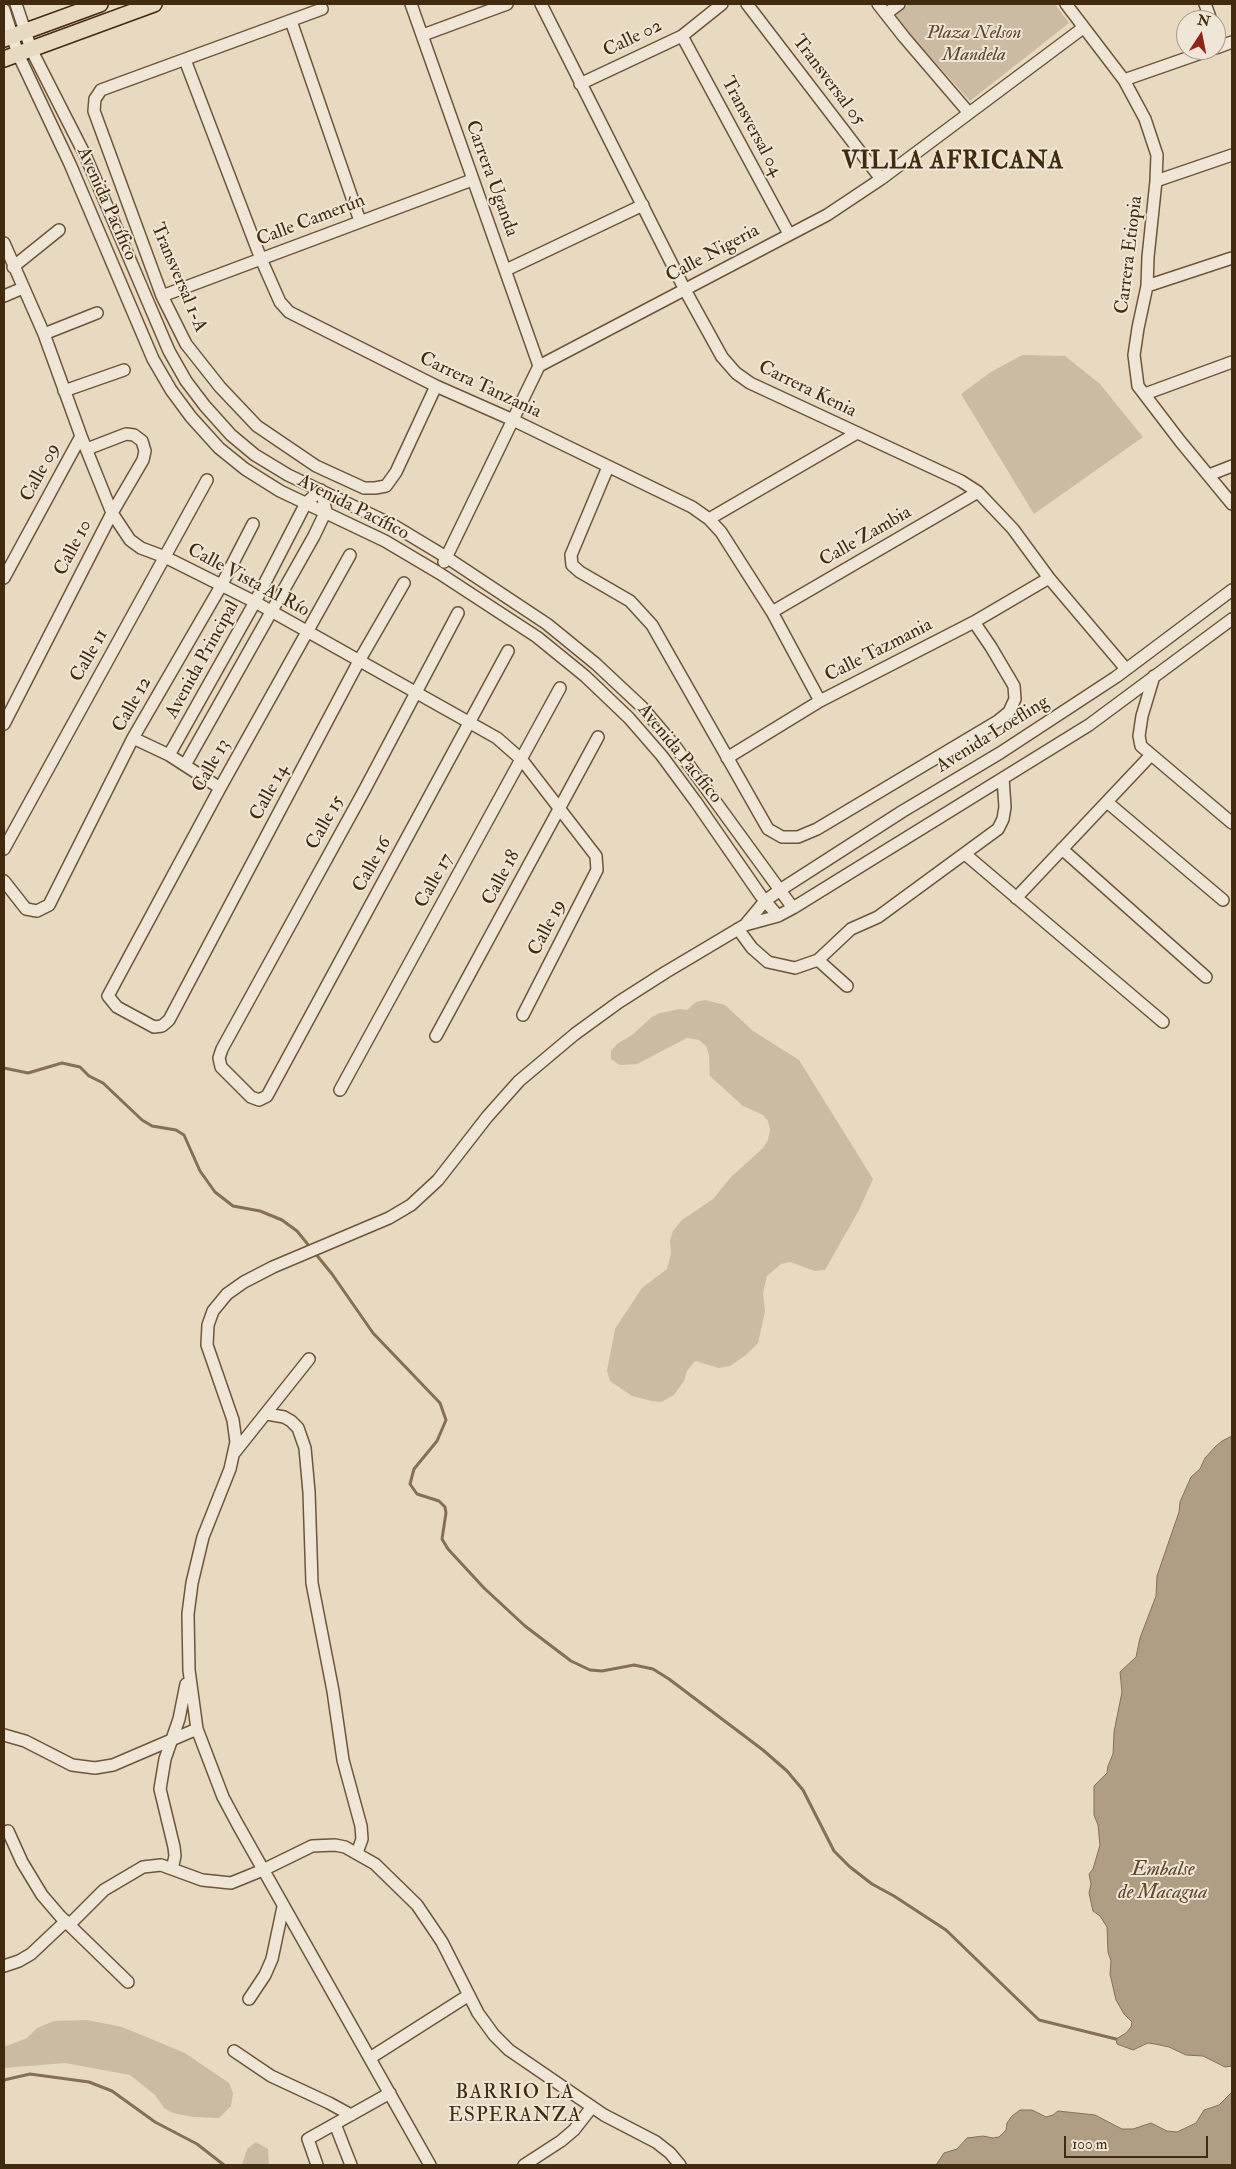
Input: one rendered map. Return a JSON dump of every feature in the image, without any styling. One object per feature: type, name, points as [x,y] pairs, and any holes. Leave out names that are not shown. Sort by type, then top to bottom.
[{"type":"main road","points":[[13,35],[100,4]]},
{"type":"main road","points":[[18,54],[154,4]]},
{"type":"street","points":[[13,35],[16,4]]},
{"type":"street","name":"Carrera Uganda","points":[[411,4],[539,366]]},
{"type":"street","points":[[423,35],[507,4]]},
{"type":"street","name":"Carrera Kenia","points":[[540,4],[685,290],[722,357],[736,373],[750,383],[961,481],[978,492],[1012,529],[1049,578],[1126,669]]},
{"type":"street","name":"Calle 02","points":[[580,84],[682,36],[722,4]]},
{"type":"street","name":"Transversal 05","points":[[746,4],[881,179]]},
{"type":"street","points":[[878,4],[969,113]]},
{"type":"street","points":[[886,14],[899,4]]},
{"type":"street","name":"Carrera Etiopia","points":[[1066,4],[1124,80],[1145,119],[1156,155],[1156,181],[1147,286],[1134,355],[1138,386],[1232,504]]},
{"type":"street","points":[[185,60],[322,9]]},
{"type":"street","points":[[4,10],[18,54]]},
{"type":"street","points":[[291,21],[360,221]]},
{"type":"street","name":"Calle Nigeria","points":[[539,366],[827,215],[881,179],[1083,28]]},
{"type":"street","name":"Transversal 04","points":[[682,36],[789,234]]},
{"type":"street","name":"Avenida Pacífico","points":[[18,54],[86,157],[169,351],[186,381],[231,435],[255,455],[288,475],[393,525],[446,557],[547,624],[596,664],[642,707],[710,792],[793,908]]},
{"type":"street","name":"Avenida Pacífico","points":[[18,54],[89,209],[153,359],[171,390],[219,448],[245,469],[280,491],[384,541],[439,573],[537,637],[585,676],[629,718],[662,756],[765,901],[778,916]]},
{"type":"street","name":"Transversal 1-A","points":[[185,60],[101,90],[95,99],[94,111],[162,296],[186,344],[220,387],[257,426],[316,466],[364,488],[386,486],[396,472],[436,386]]},
{"type":"street","name":"Carrera Tanzania","points":[[185,60],[261,259],[280,302],[290,312],[436,386],[513,420],[692,507],[709,519],[721,532],[772,612],[820,701]]},
{"type":"street","points":[[1124,80],[1181,60]]},
{"type":"street","points":[[1156,181],[1232,155]]},
{"type":"street","name":"Calle Camerún","points":[[162,296],[472,180]]},
{"type":"street","points":[[89,209],[103,197]]},
{"type":"street","points":[[506,270],[643,205]]},
{"type":"street","points":[[13,267],[59,230]]},
{"type":"street","name":"Calle Vista Al Río","points":[[4,243],[44,334],[81,436],[112,513],[130,540],[141,548],[165,557],[255,602],[497,738],[522,760],[596,856]]},
{"type":"street","points":[[1147,286],[1232,258]]},
{"type":"street","points":[[4,296],[23,288]]},
{"type":"street","points":[[44,334],[97,313]]},
{"type":"street","points":[[1145,394],[1232,362]]},
{"type":"street","points":[[439,573],[539,366]]},
{"type":"street","points":[[64,391],[124,370]]},
{"type":"street","points":[[709,519],[857,433]]},
{"type":"street","name":"Calle 10","points":[[4,724],[112,513],[143,460],[145,451],[142,441],[134,435],[126,434],[87,448]]},
{"type":"street","name":"Calle 09","points":[[4,578],[81,436]]},
{"type":"street","points":[[1209,475],[1232,466]]},
{"type":"street","points":[[608,467],[571,555],[572,565],[580,572],[630,601],[652,625],[768,829],[782,837],[798,837],[816,828],[998,721],[1009,712],[1015,699],[1014,686],[974,622]]},
{"type":"street","name":"Calle 11","points":[[4,849],[207,480]]},
{"type":"street","points":[[321,490],[326,512]]},
{"type":"street","name":"Avenida Principal","points":[[169,755],[255,602],[306,503],[321,490]]},
{"type":"street","name":"Calle Zambia","points":[[772,612],[978,492]]},
{"type":"street","name":"Avenida Principal","points":[[186,765],[326,512]]},
{"type":"street","name":"Calle 12","points":[[4,881],[26,909],[37,911],[49,906],[133,738],[221,586],[253,524]]},
{"type":"street","name":"Calle 13","points":[[108,996],[220,788],[350,554]]},
{"type":"street","name":"Calle Tazmania","points":[[728,758],[820,701],[974,622],[1049,578]]},
{"type":"street","name":"Calle 14","points":[[108,996],[117,1007],[154,1027],[162,1026],[169,1020],[359,661],[404,583]]},
{"type":"street","name":"Avenida Loefling","points":[[742,927],[765,901],[780,890],[903,811],[1000,753],[1126,669],[1232,590]]},
{"type":"street","name":"Calle 15","points":[[267,1096],[259,1100],[251,1097],[221,1067],[219,1058],[222,1049],[458,613]]},
{"type":"street","points":[[172,1869],[175,1856],[174,1847],[160,1789],[165,1760],[183,1704],[188,1655],[190,1599],[199,1551],[235,1452],[233,1420],[207,1345],[206,1332],[210,1317],[221,1300],[233,1289],[253,1277],[389,1218],[411,1205],[438,1180],[493,1109],[531,1071],[619,1002],[742,927],[778,916],[793,908],[1089,725],[1232,619]]},
{"type":"street","name":"Calle 16","points":[[267,1096],[508,651]]},
{"type":"street","points":[[1154,676],[1142,716],[1139,736],[1141,746],[1232,823]]},
{"type":"street","name":"Calle 17","points":[[340,1090],[560,688]]},
{"type":"street","name":"Calle 18","points":[[436,1036],[598,736]]},
{"type":"street","points":[[133,738],[169,755],[220,788]]},
{"type":"street","points":[[1016,898],[1151,755]]},
{"type":"street","points":[[742,927],[752,948],[768,962],[796,968],[818,960],[851,930],[878,917],[998,829],[1005,807],[1004,778]]},
{"type":"street","points":[[1107,802],[1223,900]]},
{"type":"street","points":[[1062,849],[1206,977]]},
{"type":"street","points":[[965,854],[1163,1022]]},
{"type":"street","name":"Calle 19","points":[[523,1015],[597,870],[596,856]]},
{"type":"street","points":[[818,960],[847,986]]},
{"type":"street","points":[[235,1452],[309,1359]]},
{"type":"street","points":[[267,1414],[284,1417],[291,1421],[298,1428],[305,1448],[309,1492],[312,1583],[333,1691],[343,1760],[361,1826],[362,1839],[357,1853]]},
{"type":"street","points":[[188,1655],[190,1685],[197,1729],[224,1797],[283,1907],[430,2165]]},
{"type":"street","points":[[4,1735],[25,1741],[72,1765],[95,1768],[113,1765],[171,1738],[197,1729]]},
{"type":"street","points":[[8,1831],[32,1880],[67,1923],[128,1982]]},
{"type":"street","points":[[4,1966],[19,1962],[31,1954],[104,1890],[132,1872],[153,1865],[172,1869],[202,1880],[231,1884],[312,1846],[335,1845],[357,1853],[391,1878],[417,1905],[442,1942],[486,2025],[509,2050],[592,2107],[626,2128],[656,2142],[670,2153],[680,2165]]},
{"type":"street","points":[[249,1999],[272,1959],[283,1907]]},
{"type":"street","points":[[370,2058],[469,1995]]},
{"type":"street","points":[[234,2052],[271,2076],[351,2115]]},
{"type":"street","points":[[317,2165],[308,2139],[390,2093]]},
{"type":"street","points":[[524,2165],[561,2141],[574,2130],[592,2107]]},
{"type":"street","points":[[335,2124],[351,2165]]},
{"type":"green space","name":"Plaza Nelson Mandela","points":[[909,4],[1055,4],[1069,23],[970,101],[894,17]]},
{"type":"green space","points":[[1022,355],[1065,356],[1100,384],[1143,437],[1034,514],[961,394],[991,372]]},
{"type":"green space","points":[[705,1000],[725,1005],[753,1031],[799,1060],[873,1179],[859,1210],[825,1270],[815,1271],[790,1262],[781,1264],[767,1276],[763,1293],[765,1312],[758,1343],[746,1355],[730,1366],[719,1368],[695,1361],[687,1371],[684,1381],[674,1395],[661,1402],[652,1401],[632,1396],[610,1381],[607,1371],[615,1329],[642,1288],[667,1269],[671,1253],[670,1240],[673,1231],[682,1220],[713,1199],[731,1177],[763,1148],[768,1140],[770,1130],[768,1121],[763,1115],[743,1106],[710,1076],[709,1055],[706,1046],[699,1040],[687,1038],[637,1064],[620,1065],[611,1059],[611,1051],[617,1044],[632,1035],[652,1017],[660,1013],[680,1009],[687,1010],[696,1002]]},
{"type":"green space","points":[[87,2020],[122,2027],[185,2053],[229,2083],[233,2093],[231,2106],[219,2118],[193,2117],[173,2113],[164,2108],[155,2095],[130,2075],[65,2063],[4,2068],[4,2047],[27,2038],[37,2028],[54,2021]]},
{"type":"green space","points":[[256,2142],[268,2149],[269,2165],[242,2165],[247,2149]]},
{"type":"water","name":"Embalse de Macagua","points":[[1232,1436],[1232,2066],[1225,2067],[1203,2056],[1186,2055],[1169,2047],[1155,2044],[1148,2043],[1133,2050],[1117,2044],[1116,2039],[1126,2033],[1131,2027],[1132,2022],[1124,2014],[1116,2000],[1110,1974],[1111,1961],[1108,1952],[1107,1927],[1100,1916],[1093,1911],[1089,1893],[1091,1884],[1089,1874],[1093,1869],[1100,1845],[1098,1825],[1094,1815],[1094,1786],[1107,1773],[1113,1754],[1114,1732],[1122,1692],[1120,1672],[1136,1657],[1140,1638],[1156,1596],[1157,1576],[1179,1512],[1180,1502],[1191,1477],[1200,1469],[1205,1458],[1215,1447]]},
{"type":"water","points":[[1232,2092],[1232,2165],[936,2165],[944,2153],[957,2149],[967,2138],[999,2137],[1006,2130],[1007,2123],[1012,2116],[1020,2110],[1032,2110],[1046,2117],[1058,2111],[1095,2115],[1122,2129],[1133,2129],[1151,2123],[1167,2131],[1177,2132],[1196,2123],[1204,2110],[1219,2105]]},
{"type":"waterway","points":[[4,1068],[28,1073],[62,1063],[80,1067],[89,1076],[103,1083],[142,1120],[152,1126],[176,1130],[184,1135],[200,1171],[215,1192],[233,1206],[260,1211],[282,1220],[297,1231],[332,1274],[373,1333],[440,1403],[446,1420],[437,1441],[414,1469],[410,1484],[417,1494],[439,1501],[445,1507],[446,1513],[442,1539],[448,1549],[484,1588],[525,1626],[571,1661],[590,1670],[602,1671],[634,1665],[653,1669],[669,1679],[763,1750],[787,1771],[803,1790],[834,1851],[850,1867],[872,1884],[946,1930],[1039,2020],[1116,2039]]},
{"type":"waterway","points":[[4,2080],[30,2074],[89,2082],[112,2091],[155,2122],[197,2144],[224,2165]]},
{"type":"district","name":"VILLA AFRICANA","points":[[953,163]]},
{"type":"district","name":"BARRIO LA ESPERANZA","points":[[515,2106]]}]
